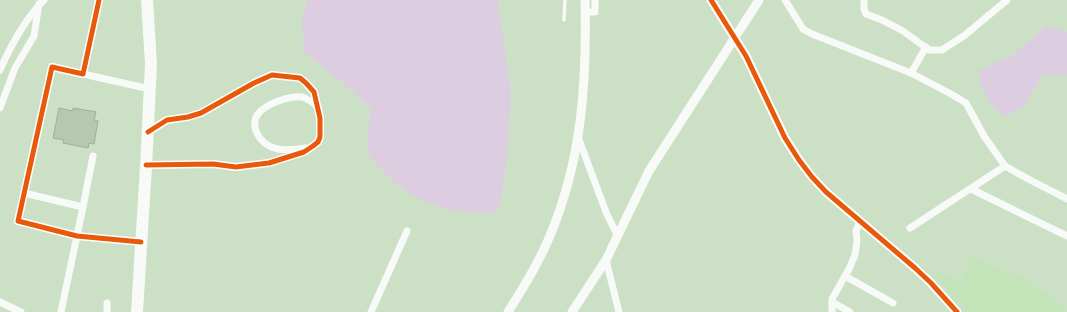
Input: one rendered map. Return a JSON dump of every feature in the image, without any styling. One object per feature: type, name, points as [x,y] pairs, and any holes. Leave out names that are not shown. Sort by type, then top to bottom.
[{"type":"highway","points":[[137,312],[151,64],[147,0]]},
{"type":"street","points":[[83,74],[99,0]]},
{"type":"street","points":[[508,312],[536,266],[549,237],[569,182],[578,137],[585,81],[585,0]]},
{"type":"street","points":[[585,12],[595,12],[595,0]]},
{"type":"street","points":[[711,0],[746,56],[785,138],[812,177],[826,192],[931,283],[957,312]]},
{"type":"street","points":[[572,312],[606,260],[617,234],[649,171],[759,0]]},
{"type":"street","points":[[785,0],[803,29],[812,34],[911,73],[966,103],[984,136],[1005,166],[1067,199]]},
{"type":"street","points":[[864,0],[864,9],[866,14],[882,20],[903,31],[929,50],[942,50],[965,35],[1007,0]]},
{"type":"street","points":[[0,70],[13,41],[33,10],[41,2]]},
{"type":"street","points":[[0,108],[15,68],[34,36],[41,2]]},
{"type":"street","points":[[911,73],[926,48]]},
{"type":"street","points":[[141,242],[77,236],[18,221],[52,67],[150,89]]},
{"type":"street","points":[[146,165],[213,164],[236,167],[269,163],[304,152],[318,142],[320,137],[320,118],[314,92],[300,78],[272,75],[254,83],[201,113],[188,117],[167,120],[148,132]]},
{"type":"street","points":[[310,148],[286,151],[270,148],[258,134],[255,127],[255,120],[264,107],[292,97],[308,99],[318,107]]},
{"type":"street","points":[[578,137],[606,212],[617,234]]},
{"type":"street","points":[[61,312],[93,156]]},
{"type":"street","points":[[910,228],[1005,166]]},
{"type":"street","points":[[971,189],[1067,236]]},
{"type":"street","points":[[24,193],[83,207]]},
{"type":"street","points":[[832,312],[832,299],[855,255],[857,241],[856,231],[860,221]]},
{"type":"street","points":[[371,312],[407,231]]},
{"type":"street","points":[[606,260],[619,312]]},
{"type":"street","points":[[845,276],[893,303]]},
{"type":"street","points":[[0,302],[21,312]]},
{"type":"street","points":[[832,302],[850,312]]},
{"type":"street","points":[[107,303],[107,312]]},
{"type":"lane","points":[[564,20],[565,0]]},
{"type":"shaded area","points":[[307,0],[498,0],[511,93],[507,159],[500,205],[492,214],[446,209],[419,199],[394,182],[372,161],[367,146],[371,109],[347,86],[304,52],[302,20]]},
{"type":"shaded area","points":[[1046,26],[1067,32],[1067,76],[1062,74],[1042,76],[1023,107],[1007,116],[994,109],[979,83],[980,70],[1014,54]]},
{"type":"shaded area","points":[[971,256],[998,270],[1009,271],[1056,298],[1065,312],[968,312],[930,269],[963,281]]},
{"type":"building","points":[[59,108],[73,111],[73,108],[96,112],[94,120],[98,121],[94,144],[89,143],[88,148],[63,143],[64,140],[53,138]]},
{"type":"cycle path","points":[[99,0],[83,74],[52,67],[18,221],[77,236],[141,242]]},
{"type":"cycle path","points":[[711,0],[746,56],[785,138],[812,177],[826,192],[915,268],[931,283],[957,312]]},
{"type":"cycle path","points":[[146,165],[213,164],[236,167],[269,163],[304,152],[318,142],[320,137],[320,118],[314,92],[306,83],[300,78],[272,75],[254,83],[201,113],[188,117],[167,120],[148,132]]}]
